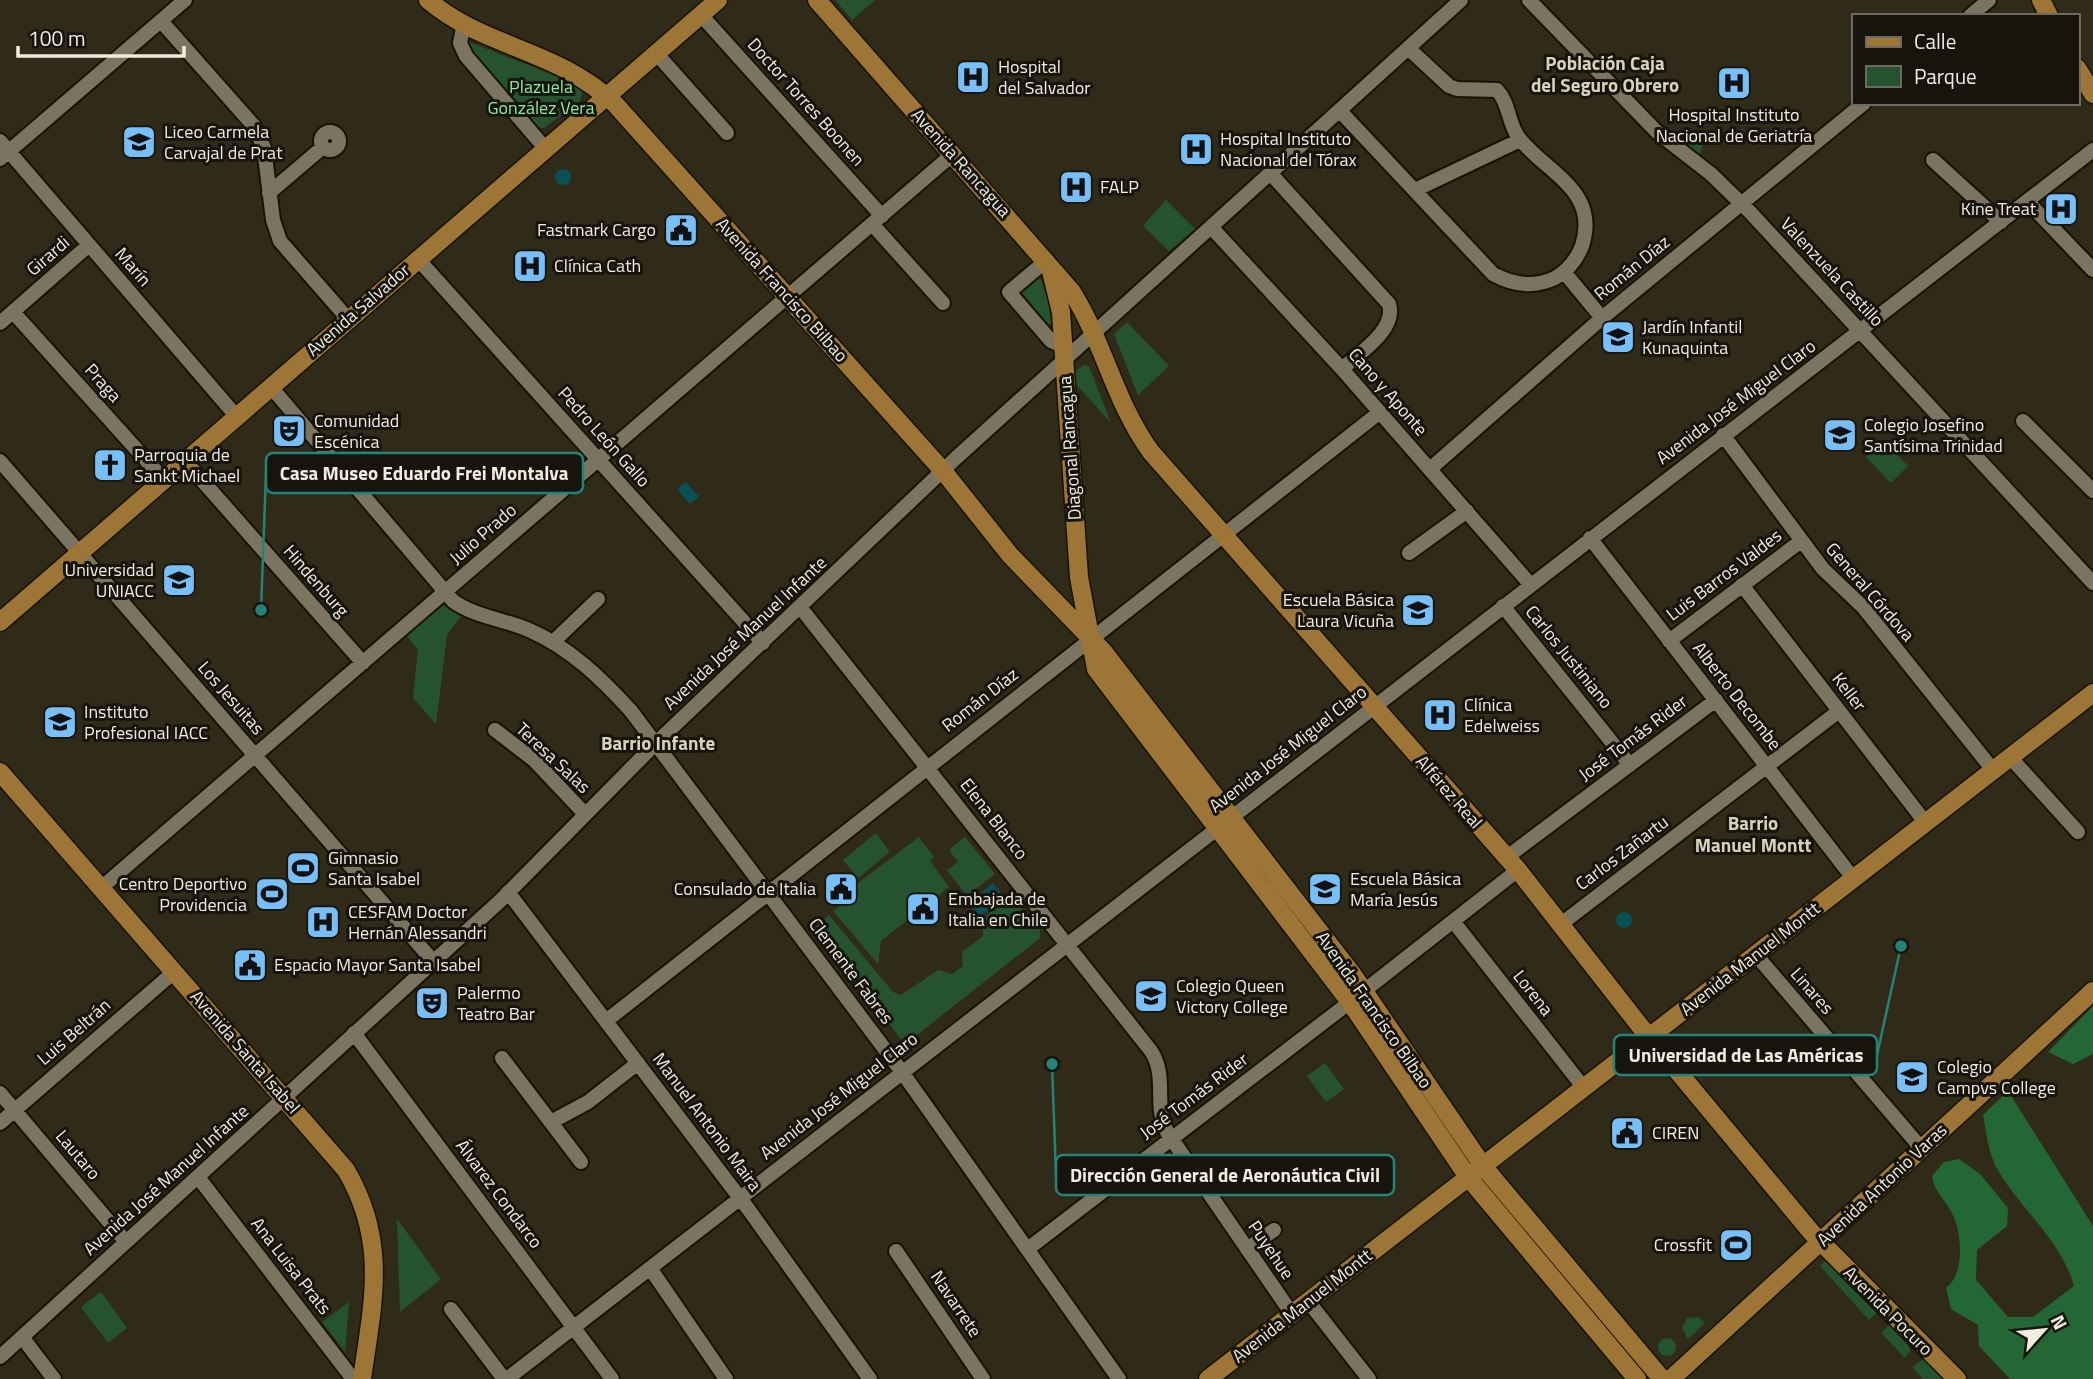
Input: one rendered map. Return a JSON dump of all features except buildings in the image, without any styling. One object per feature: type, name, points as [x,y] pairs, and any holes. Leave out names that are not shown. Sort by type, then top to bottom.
[{"type":"main road","name":"Avenida Francisco Bilbao","points":[[429,0],[464,23],[569,69],[606,96],[788,297],[944,472],[1010,555],[1091,638],[1231,816],[1357,997],[1483,1166],[1662,1379]]},
{"type":"main road","name":"Avenida Rancagua","points":[[817,0],[1047,260],[1072,292],[1094,333]]},
{"type":"main road","name":"Avenida Salvador","points":[[0,622],[417,258],[656,54],[708,5]]},
{"type":"main road","points":[[2079,71],[2093,94]]},
{"type":"main road","name":"Diagonal Rancagua","points":[[1047,260],[1059,296],[1079,577],[1091,638]]},
{"type":"main road","name":"Alférez Real","points":[[1094,333],[1132,425],[1224,536],[1512,864],[1649,1037],[1820,1242]]},
{"type":"main road","name":"Avenida Francisco Bilbao","points":[[1091,638],[1093,659],[1100,676],[1216,828],[1357,997],[1468,1177],[1637,1379]]},
{"type":"main road","name":"Avenida Manuel Montt","points":[[1208,1379],[2093,694]]},
{"type":"main road","name":"Avenida Santa Isabel","points":[[0,772],[346,1170],[367,1215],[374,1248],[375,1282],[362,1379]]},
{"type":"main road","name":"Avenida Antonio Varas","points":[[1671,1379],[2093,991]]},
{"type":"main road","name":"Avenida Pocuro","points":[[1820,1242],[1957,1379]]},
{"type":"street","points":[[3,150],[185,0]]},
{"type":"street","name":"Avenida José Manuel Infante","points":[[0,1357],[508,892],[657,742],[944,472],[1064,353],[1094,333],[1461,0]]},
{"type":"street","name":"Valenzuela Castillo","points":[[1530,0],[1657,132],[1711,174],[1741,205],[2093,583]]},
{"type":"street","points":[[1972,14],[1989,0]]},
{"type":"street","name":"Doctor Torres Boonen","points":[[708,5],[943,303]]},
{"type":"street","points":[[161,21],[254,126],[264,148],[269,192],[280,241],[348,319]]},
{"type":"street","points":[[464,23],[460,43],[466,56],[545,148]]},
{"type":"street","points":[[1340,111],[1485,267],[1502,279],[1535,284],[1564,272],[1576,258],[1586,226],[1583,210],[1569,185],[1520,140],[1507,104],[1497,90],[1457,89],[1449,86],[1408,48]]},
{"type":"street","points":[[656,54],[727,133]]},
{"type":"street","name":"Román Díaz","points":[[1430,469],[1602,318],[1862,105]]},
{"type":"street","points":[[1415,190],[1520,140]]},
{"type":"street","points":[[269,192],[323,147]]},
{"type":"street","name":"Marín","points":[[3,150],[237,417]]},
{"type":"street","name":"Avenida José Miguel Claro","points":[[507,1379],[2093,150]]},
{"type":"street","name":"Julio Prado","points":[[101,888],[953,154]]},
{"type":"street","points":[[1933,160],[2001,222]]},
{"type":"street","points":[[1270,174],[1389,304],[1391,319],[1386,328],[1342,369]]},
{"type":"street","points":[[2027,201],[2093,270]]},
{"type":"street","name":"Cano y Aponte","points":[[1212,228],[1342,369],[1530,584]]},
{"type":"street","name":"Girardi","points":[[0,323],[89,245]]},
{"type":"street","name":"Pedro León Gallo","points":[[417,258],[763,643]]},
{"type":"street","points":[[1047,260],[1009,292],[1064,353]]},
{"type":"street","points":[[1564,272],[1602,318]]},
{"type":"street","name":"Praga","points":[[13,312],[164,480]]},
{"type":"street","name":"Clemente Fabres","points":[[271,387],[445,592],[464,608],[527,629],[553,642],[607,685],[657,742],[902,1072],[1029,1248],[1119,1379]]},
{"type":"street","name":"Román Díaz","points":[[606,1021],[1380,412]]},
{"type":"street","points":[[2023,421],[2093,491]]},
{"type":"street","name":"General Córdova","points":[[1723,435],[1828,576],[1863,607],[1993,770]]},
{"type":"street","name":"Los Jesuitas","points":[[0,461],[433,961]]},
{"type":"street","name":"Hindenburg","points":[[186,461],[363,663]]},
{"type":"street","points":[[1409,553],[1467,511]]},
{"type":"street","name":"Alberto Decombe","points":[[1590,538],[1853,878]]},
{"type":"street","name":"Luis Barros Valdes","points":[[1669,640],[1801,541]]},
{"type":"street","name":"Keller","points":[[1742,585],[1925,822]]},
{"type":"street","points":[[553,642],[598,599]]},
{"type":"street","name":"Carlos Justiniano","points":[[1503,606],[1630,765]]},
{"type":"street","name":"Elena Blanco","points":[[800,607],[1155,1058],[1160,1073],[1159,1111],[1171,1138]]},
{"type":"street","name":"José Tomás Rider","points":[[1029,1248],[1453,921],[1512,864],[1630,765],[1716,701]]},
{"type":"street","name":"Carlos Zañartu","points":[[1561,924],[1839,711]]},
{"type":"street","name":"Teresa Salas","points":[[495,730],[534,760],[585,814]]},
{"type":"street","points":[[2010,757],[2078,832]]},
{"type":"street","name":"Manuel Antonio Maira","points":[[508,892],[740,1198],[870,1379]]},
{"type":"street","name":"Lorena","points":[[1453,921],[1584,1088]]},
{"type":"street","name":"Linares","points":[[1756,954],[1922,1149]]},
{"type":"street","name":"Luis Beltrán","points":[[0,1123],[174,972]]},
{"type":"street","name":"Álvarez Condarco","points":[[354,1033],[612,1379]]},
{"type":"street","points":[[502,1058],[581,1162]]},
{"type":"street","points":[[551,1122],[588,1102],[638,1063]]},
{"type":"street","name":"Lautaro","points":[[0,1093],[126,1242]]},
{"type":"street","name":"Puyehue","points":[[1171,1138],[1292,1314]]},
{"type":"street","name":"Ana Luisa Prats","points":[[198,1177],[353,1379]]},
{"type":"street","points":[[1247,1249],[1274,1230]]},
{"type":"street","name":"Navarrete","points":[[896,1251],[983,1379]]},
{"type":"street","points":[[650,1268],[726,1379]]},
{"type":"street","points":[[1308,1301],[1369,1379]]},
{"type":"street","points":[[451,1309],[507,1379]]},
{"type":"street","points":[[22,1337],[54,1379]]},
{"type":"green space","points":[[835,0],[875,0],[852,20]]},
{"type":"green space","name":"Plazuela González Vera","points":[[464,40],[577,84],[583,88],[580,101],[544,128],[532,127],[466,49]]},
{"type":"green space","points":[[1667,134],[1686,134],[1703,146],[1697,160]]},
{"type":"green space","points":[[1166,200],[1195,229],[1169,251],[1143,226]]},
{"type":"green space","points":[[1038,273],[1048,298],[1051,323],[1046,329],[1017,292]]},
{"type":"green space","points":[[1127,322],[1169,366],[1138,395],[1114,334]]},
{"type":"green space","points":[[1083,365],[1089,366],[1111,423],[1075,383],[1074,373]]},
{"type":"green space","points":[[1883,440],[1908,466],[1891,483],[1866,457]]},
{"type":"green space","points":[[446,598],[464,612],[447,635],[436,724],[413,698],[418,650],[404,632]]},
{"type":"green space","points":[[876,833],[890,852],[858,878],[843,860]]},
{"type":"green space","points":[[919,837],[934,857],[930,861],[949,887],[881,941],[878,964],[833,911],[858,891],[854,886]]},
{"type":"green space","points":[[965,837],[995,874],[967,896],[947,870],[958,862],[949,850]]},
{"type":"green space","points":[[1011,895],[1040,931],[1040,938],[908,1042],[903,1042],[817,926],[829,915],[893,992],[901,995],[938,970],[952,974],[963,966],[962,952],[983,936],[982,919]]},
{"type":"green space","points":[[2093,1006],[2093,1054],[2073,1064],[2048,1052]]},
{"type":"green space","points":[[1325,1063],[1344,1089],[1326,1102],[1307,1076]]},
{"type":"green space","points":[[2008,1091],[2093,1226],[2093,1379],[2010,1379],[1979,1346],[1978,1325],[1951,1309],[1946,1288],[1952,1282],[1959,1264],[1960,1243],[1953,1215],[1935,1187],[1932,1176],[1944,1162],[1959,1159],[1980,1174],[2008,1208],[2007,1226],[1977,1250],[1976,1280],[2008,1317],[2033,1317],[2074,1286],[2060,1255],[2008,1186],[1992,1158],[1983,1115]]},
{"type":"green space","points":[[397,1219],[441,1279],[400,1312]]},
{"type":"green space","points":[[1826,1260],[1878,1312],[1869,1320],[1820,1266]]},
{"type":"green space","points":[[101,1292],[127,1328],[108,1343],[81,1307]]},
{"type":"green space","points":[[349,1302],[345,1352],[322,1322]]},
{"type":"green space","points":[[1699,1317],[1705,1323],[1688,1339],[1682,1327],[1687,1318]]},
{"type":"green space","points":[[1889,1325],[1908,1345],[1910,1351],[1905,1358],[1881,1333]]},
{"type":"green space","points":[[1667,1338],[1675,1343],[1676,1347],[1671,1355],[1667,1356],[1659,1351],[1658,1347],[1663,1339]]},
{"type":"green space","points":[[1924,1359],[1944,1379],[1923,1379],[1912,1367]]},
{"type":"water","points":[[563,169],[569,171],[569,183],[563,185],[557,183],[555,177],[557,171]]},
{"type":"water","points":[[686,482],[699,497],[690,504],[677,489]]},
{"type":"water","points":[[993,883],[1004,897],[980,917],[969,903]]},
{"type":"water","points":[[1621,912],[1627,912],[1632,920],[1630,926],[1621,928],[1616,923],[1616,917]]},
{"type":"place","name":"Hospital del Salvador","points":[[973,77]]},
{"type":"place","name":"Hospital Instituto Nacional de Geriatría","points":[[1734,83]]},
{"type":"place","name":"Liceo Carmela Carvajal de Prat","points":[[139,142]]},
{"type":"place","name":"Hospital Instituto Nacional del Tórax","points":[[1196,149]]},
{"type":"place","name":"FALP","points":[[1076,187]]},
{"type":"place","name":"Kine Treat","points":[[2061,209]]},
{"type":"place","name":"Fastmark Cargo","points":[[681,230]]},
{"type":"place","name":"Clínica Cath","points":[[530,266]]},
{"type":"place","name":"Jardín Infantil Kunaquinta","points":[[1618,337]]},
{"type":"place","name":"Comunidad Escénica","points":[[289,431]]},
{"type":"place","name":"Colegio Josefino Santísima Trinidad","points":[[1840,435]]},
{"type":"place","name":"Parroquia de Sankt Michael","points":[[110,465]]},
{"type":"place","name":"Universidad UNIACC","points":[[179,580]]},
{"type":"place","name":"Casa Museo Eduardo Frei Montalva","points":[[261,610]]},
{"type":"place","name":"Escuela Básica Laura Vicuña","points":[[1418,610]]},
{"type":"place","name":"Clínica Edelweiss","points":[[1440,715]]},
{"type":"place","name":"Instituto Profesional IACC","points":[[60,722]]},
{"type":"place","name":"Gimnasio Santa Isabel","points":[[303,868]]},
{"type":"place","name":"Consulado de Italia","points":[[841,889]]},
{"type":"place","name":"Escuela Básica María Jesús","points":[[1325,889]]},
{"type":"place","name":"Centro Deportivo Providencia","points":[[272,894]]},
{"type":"place","name":"Embajada de Italia en Chile","points":[[923,909]]},
{"type":"place","name":"CESFAM Doctor Hernán Alessandri","points":[[323,922]]},
{"type":"place","name":"Universidad de Las Américas","points":[[1901,946]]},
{"type":"place","name":"Espacio Mayor Santa Isabel","points":[[250,965]]},
{"type":"place","name":"Colegio Queen Victory College","points":[[1151,996]]},
{"type":"place","name":"Palermo Teatro Bar","points":[[432,1003]]},
{"type":"place","name":"Dirección General de Aeronáutica Civil","points":[[1052,1064]]},
{"type":"place","name":"Colegio Campvs College","points":[[1912,1077]]},
{"type":"place","name":"CIREN","points":[[1627,1133]]},
{"type":"place","name":"Crossfit","points":[[1736,1245]]},
{"type":"district","name":"Población Caja del Seguro Obrero","points":[[1605,74]]},
{"type":"district","name":"Barrio Infante","points":[[658,743]]},
{"type":"district","name":"Barrio Manuel Montt","points":[[1753,834]]}]
